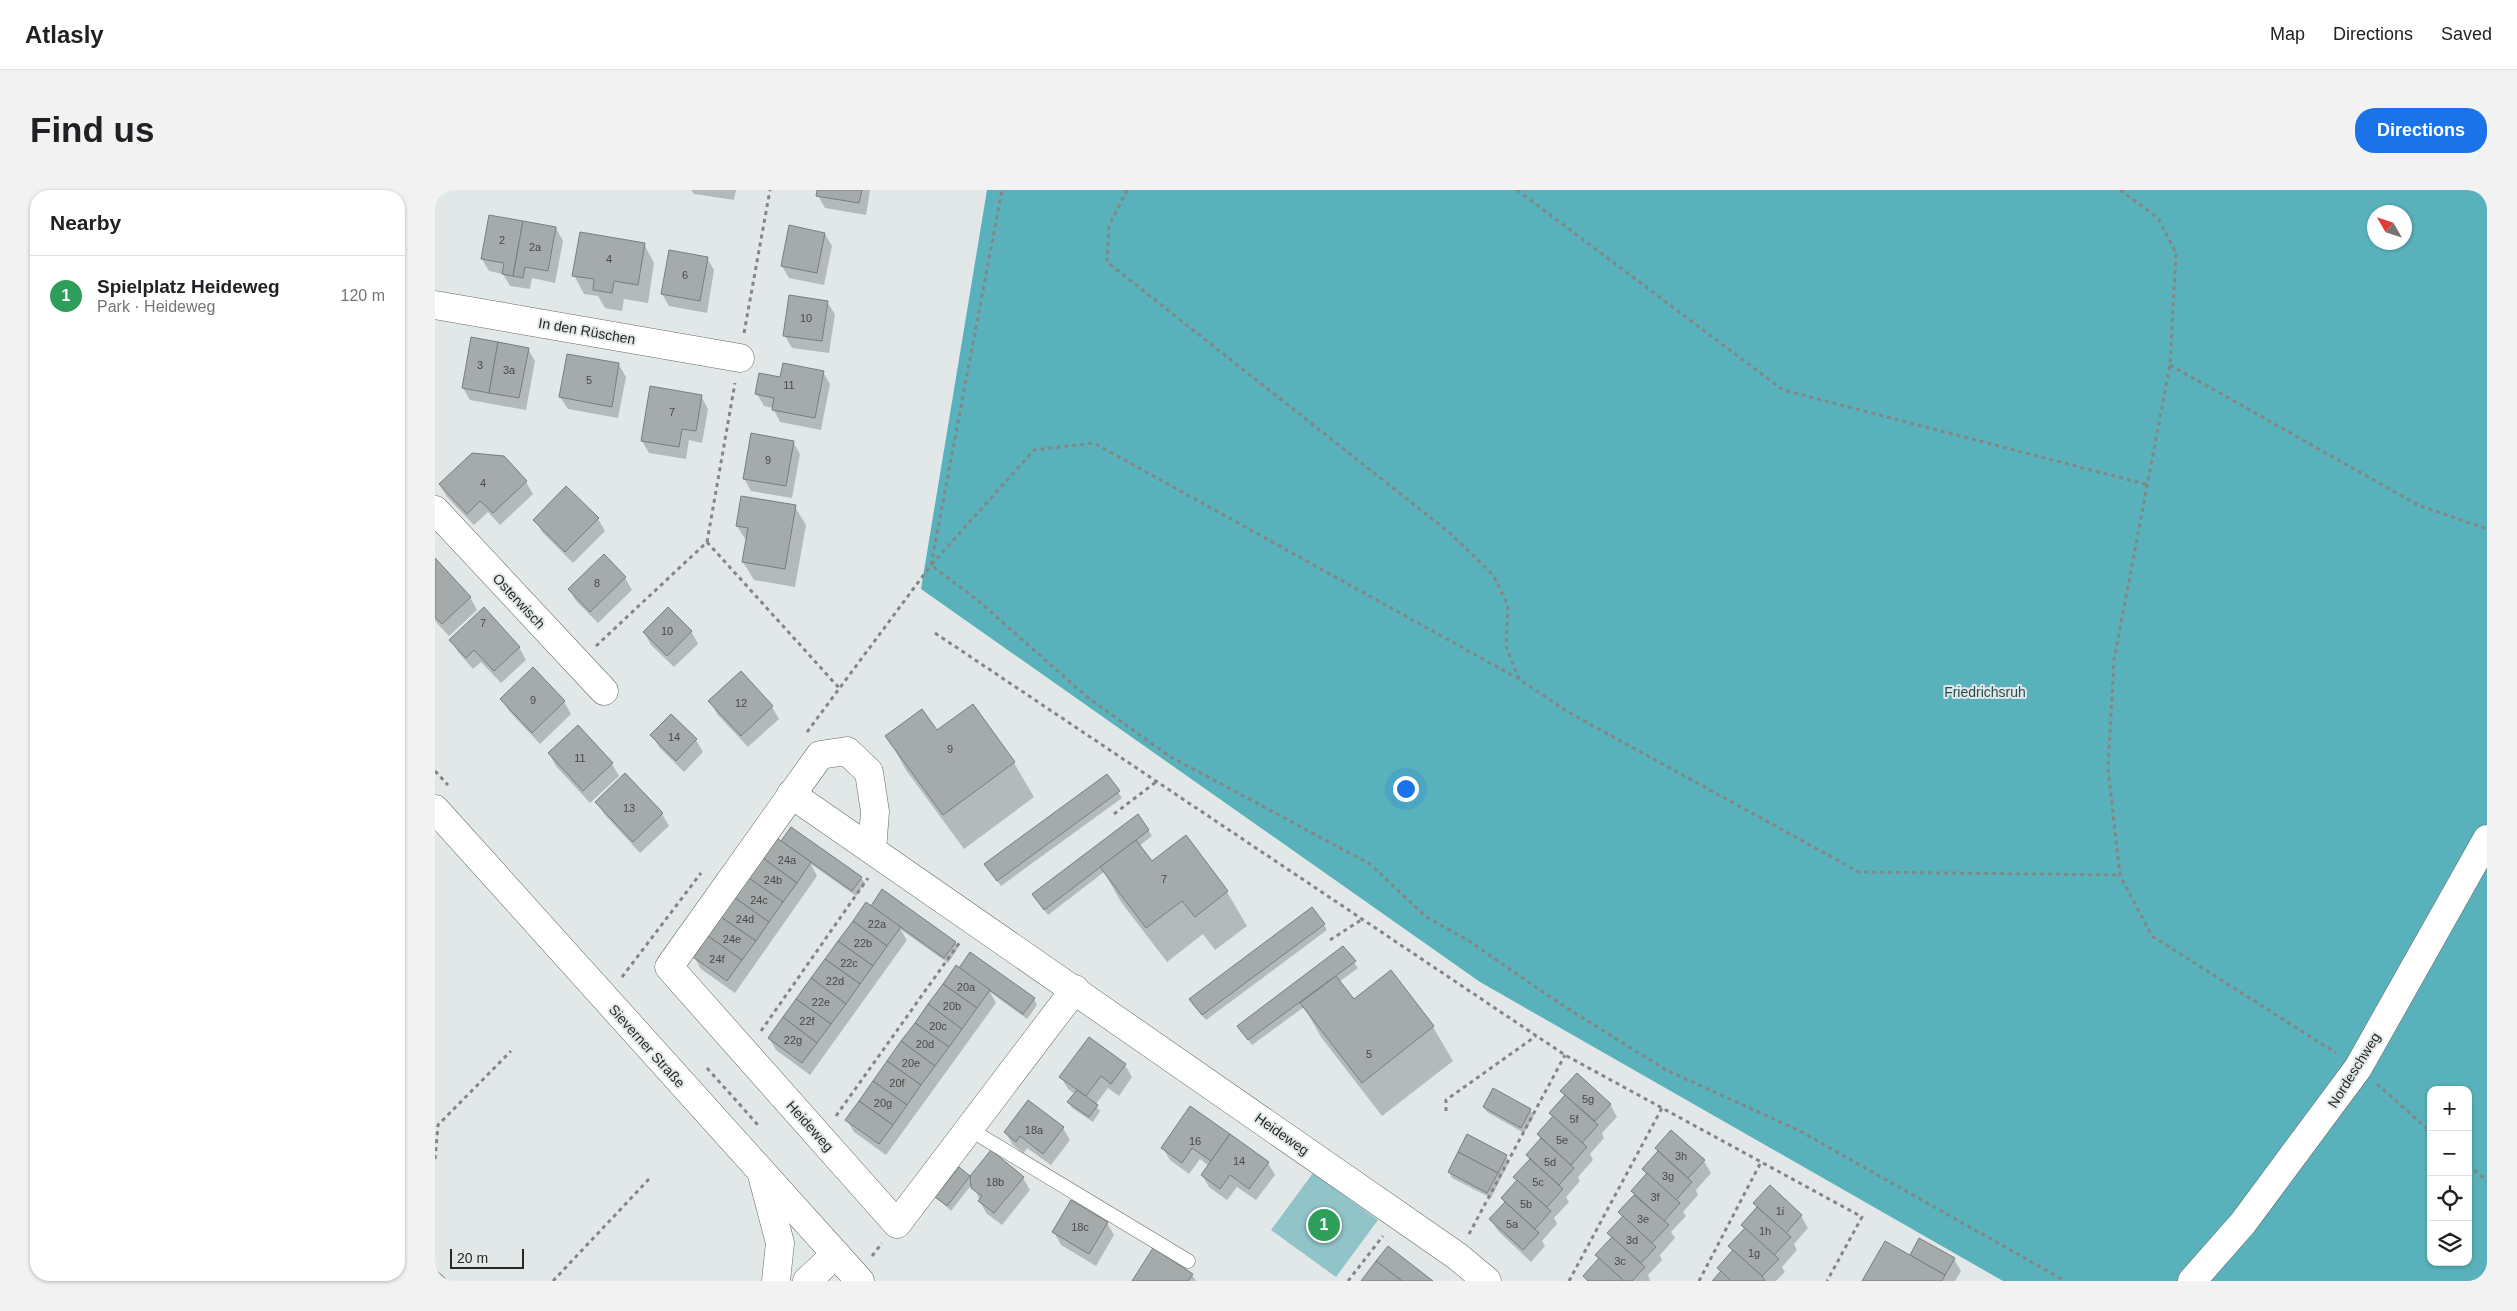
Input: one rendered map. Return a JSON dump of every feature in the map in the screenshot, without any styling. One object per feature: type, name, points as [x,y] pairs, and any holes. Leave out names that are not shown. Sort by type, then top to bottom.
[{"type":"street","name":"In den Rüschen","points":[[435,305],[740,358]]},
{"type":"street","name":"Osterwisch","points":[[435,510],[604,691]]},
{"type":"street","name":"Heideweg","points":[[878,854],[875,812],[869,772],[847,751],[820,755],[669,967],[897,1224]]},
{"type":"street","name":"Heideweg","points":[[791,794],[1075,989],[1457,1256],[1487,1281]]},
{"type":"street","name":"Sieverner Straße","points":[[435,809],[605,1000],[836,1254],[856,1279]]},
{"type":"street","name":"Nordeschweg","points":[[2192,1281],[2243,1223],[2359,1068],[2487,839]]},
{"type":"street","points":[[897,1224],[1075,989]]},
{"type":"street","points":[[761,1171],[780,1243],[776,1281]]},
{"type":"street","points":[[807,1281],[836,1254]]},
{"type":"lane","points":[[969,1130],[1189,1261]]},
{"type":"path","points":[[578,664],[707,542],[770,190]]},
{"type":"path","points":[[931,565],[1002,190]]},
{"type":"path","points":[[1127,190],[1109,226],[1107,262],[1450,533],[1493,575],[1508,605],[1506,646],[1519,679]]},
{"type":"path","points":[[1517,190],[1783,390],[2149,485]]},
{"type":"path","points":[[2121,190],[2158,218],[2175,253],[2171,365],[2114,660],[2108,768],[2120,875],[2152,936],[2359,1068],[2430,1131]]},
{"type":"path","points":[[2171,365],[2418,505],[2487,529]]},
{"type":"path","points":[[807,733],[931,565],[1034,450],[1094,443],[1519,679],[1568,712],[1859,872],[2120,875]]},
{"type":"path","points":[[707,542],[840,689]]},
{"type":"path","points":[[931,565],[975,598],[1086,696],[1169,756],[1369,864],[1425,916],[1469,941],[1556,1002],[1666,1070],[1800,1131],[2065,1281]]},
{"type":"path","points":[[935,633],[1565,1055],[1862,1217],[1827,1281]]},
{"type":"path","points":[[1114,814],[1156,782]]},
{"type":"path","points":[[745,1053],[878,854]]},
{"type":"path","points":[[605,1000],[705,868]]},
{"type":"path","points":[[1331,940],[1361,920]]},
{"type":"path","points":[[821,1137],[975,921]]},
{"type":"path","points":[[1446,1111],[1446,1100],[1536,1036]]},
{"type":"path","points":[[435,1159],[438,1125],[511,1051]]},
{"type":"path","points":[[1457,1256],[1565,1055]]},
{"type":"path","points":[[1569,1281],[1662,1108]]},
{"type":"path","points":[[1699,1281],[1761,1162]]},
{"type":"path","points":[[2472,1168],[2487,1181]]},
{"type":"path","points":[[553,1281],[650,1178]]},
{"type":"path","points":[[1347,1281],[1399,1216]]},
{"type":"path","points":[[856,1279],[897,1224]]},
{"type":"shaded area","points":[[1313,1173],[1378,1220],[1336,1277],[1271,1230]]},
{"type":"green space","name":"Friedrichsruh","points":[[987,190],[2487,190],[2487,1281],[2003,1281],[1480,982],[921,589]]},
{"type":"building","points":[[817,190],[862,190],[859,203],[816,196]]},
{"type":"building","points":[[489,215],[523,221],[513,276],[502,274],[504,263],[481,259]]},
{"type":"building","points":[[523,221],[556,227],[548,271],[525,267],[523,278],[513,276]]},
{"type":"building","points":[[789,225],[825,233],[817,273],[781,266]]},
{"type":"building","points":[[580,232],[645,243],[638,285],[614,281],[612,293],[593,290],[594,279],[572,276]]},
{"type":"building","points":[[669,250],[708,257],[700,301],[661,294]]},
{"type":"building","points":[[789,295],[828,301],[822,341],[783,336]]},
{"type":"building","points":[[471,337],[498,342],[489,393],[462,388]]},
{"type":"building","points":[[498,342],[529,348],[519,398],[489,393]]},
{"type":"building","points":[[567,354],[619,363],[612,407],[559,397]]},
{"type":"building","points":[[783,363],[824,371],[815,418],[772,410],[774,398],[755,394],[759,373],[780,377]]},
{"type":"building","points":[[650,386],[702,395],[696,431],[682,429],[679,447],[641,441]]},
{"type":"building","points":[[751,433],[794,441],[786,486],[743,479]]},
{"type":"building","points":[[472,453],[504,456],[527,481],[493,513],[480,501],[467,514],[439,484]]},
{"type":"building","points":[[566,486],[599,518],[565,552],[533,520]]},
{"type":"building","points":[[741,496],[796,505],[785,569],[742,562],[748,528],[736,526]]},
{"type":"building","points":[[604,554],[626,577],[590,612],[568,589]]},
{"type":"building","points":[[435,558],[471,597],[442,624],[435,617]]},
{"type":"building","points":[[484,607],[520,647],[494,671],[474,650],[466,658],[449,640]]},
{"type":"building","points":[[668,607],[692,631],[667,656],[643,632]]},
{"type":"building","points":[[533,667],[565,701],[532,733],[500,699]]},
{"type":"building","points":[[741,671],[773,706],[741,736],[708,701]]},
{"type":"building","points":[[973,704],[1015,762],[943,815],[885,736],[922,709],[937,730]]},
{"type":"building","points":[[671,714],[697,739],[676,761],[650,735]]},
{"type":"building","points":[[578,725],[613,763],[583,791],[548,753]]},
{"type":"building","points":[[625,773],[663,813],[633,842],[595,802]]},
{"type":"building","points":[[1107,774],[1120,791],[997,881],[984,864]]},
{"type":"building","points":[[1138,814],[1149,830],[1044,910],[1032,894]]},
{"type":"building","points":[[791,827],[862,877],[852,891],[781,841]]},
{"type":"building","points":[[1186,835],[1228,891],[1195,917],[1182,901],[1146,928],[1100,867],[1136,840],[1152,861]]},
{"type":"building","points":[[777,838],[811,862],[797,883],[763,858]]},
{"type":"building","points":[[763,858],[797,883],[783,902],[749,878]]},
{"type":"building","points":[[749,878],[783,902],[769,922],[735,898]]},
{"type":"building","points":[[882,889],[956,942],[944,958],[871,906]]},
{"type":"building","points":[[735,898],[769,922],[756,941],[721,917]]},
{"type":"building","points":[[866,902],[901,927],[887,946],[853,921]]},
{"type":"building","points":[[1312,907],[1325,924],[1202,1015],[1189,999]]},
{"type":"building","points":[[721,917],[756,941],[742,960],[708,936]]},
{"type":"building","points":[[853,921],[887,946],[873,966],[838,941]]},
{"type":"building","points":[[708,936],[742,960],[727,981],[693,957]]},
{"type":"building","points":[[838,941],[873,966],[860,984],[825,959]]},
{"type":"building","points":[[1343,946],[1356,961],[1248,1040],[1237,1026]]},
{"type":"building","points":[[970,952],[1035,998],[1023,1014],[959,968]]},
{"type":"building","points":[[825,959],[860,984],[846,1004],[811,978]]},
{"type":"building","points":[[956,965],[990,990],[977,1008],[943,984]]},
{"type":"building","points":[[1391,970],[1434,1026],[1362,1083],[1300,1003],[1336,976],[1354,999]]},
{"type":"building","points":[[811,978],[846,1004],[831,1024],[796,999]]},
{"type":"building","points":[[943,984],[977,1008],[962,1029],[928,1004]]},
{"type":"building","points":[[796,999],[831,1024],[817,1043],[783,1017]]},
{"type":"building","points":[[928,1004],[962,1029],[949,1047],[915,1023]]},
{"type":"building","points":[[783,1017],[817,1043],[802,1063],[768,1038]]},
{"type":"building","points":[[915,1023],[949,1047],[935,1066],[901,1041]]},
{"type":"building","points":[[1089,1037],[1126,1064],[1111,1084],[1101,1076],[1086,1096],[1059,1077]]},
{"type":"building","points":[[901,1041],[935,1066],[921,1085],[887,1061]]},
{"type":"building","points":[[887,1061],[921,1085],[907,1105],[873,1081]]},
{"type":"building","points":[[1577,1073],[1611,1104],[1595,1121],[1560,1091]]},
{"type":"building","points":[[873,1081],[907,1105],[893,1125],[859,1101]]},
{"type":"building","points":[[1493,1088],[1531,1109],[1521,1128],[1483,1107]]},
{"type":"building","points":[[1077,1090],[1098,1105],[1089,1117],[1067,1102]]},
{"type":"building","points":[[1565,1095],[1598,1125],[1582,1143],[1549,1113]]},
{"type":"building","points":[[1028,1100],[1064,1127],[1043,1154],[1020,1136],[1016,1142],[1004,1132]]},
{"type":"building","points":[[859,1101],[893,1125],[879,1144],[845,1120]]},
{"type":"building","points":[[1190,1106],[1230,1134],[1211,1161],[1192,1148],[1182,1163],[1161,1148]]},
{"type":"building","points":[[1553,1116],[1587,1147],[1571,1165],[1537,1134]]},
{"type":"building","points":[[1671,1130],[1705,1160],[1688,1178],[1655,1148]]},
{"type":"building","points":[[1230,1134],[1269,1162],[1249,1189],[1230,1175],[1220,1189],[1201,1175]]},
{"type":"building","points":[[1467,1134],[1507,1155],[1498,1173],[1458,1152]]},
{"type":"building","points":[[1541,1138],[1574,1168],[1559,1185],[1526,1155]]},
{"type":"building","points":[[991,1150],[1024,1177],[994,1213],[978,1201],[982,1196],[971,1188],[970,1176]]},
{"type":"building","points":[[1658,1151],[1692,1182],[1676,1200],[1642,1169]]},
{"type":"building","points":[[1458,1152],[1498,1173],[1487,1193],[1448,1172]]},
{"type":"building","points":[[1530,1159],[1563,1189],[1547,1207],[1513,1177]]},
{"type":"building","points":[[959,1167],[970,1176],[947,1206],[935,1197]]},
{"type":"building","points":[[1647,1173],[1680,1203],[1664,1221],[1631,1191]]},
{"type":"building","points":[[1517,1180],[1551,1211],[1535,1229],[1501,1198]]},
{"type":"building","points":[[1770,1185],[1802,1215],[1786,1233],[1753,1203]]},
{"type":"building","points":[[1634,1195],[1669,1225],[1652,1243],[1618,1212]]},
{"type":"building","points":[[1071,1200],[1108,1222],[1089,1254],[1052,1232]]},
{"type":"building","points":[[1505,1202],[1539,1233],[1523,1250],[1489,1219]]},
{"type":"building","points":[[1757,1207],[1791,1237],[1774,1255],[1741,1225]]},
{"type":"building","points":[[1623,1216],[1656,1247],[1641,1263],[1607,1233]]},
{"type":"building","points":[[1745,1228],[1779,1259],[1762,1276],[1728,1246]]},
{"type":"building","points":[[1612,1237],[1645,1267],[1632,1281],[1624,1281],[1595,1255]]},
{"type":"building","points":[[1919,1238],[1955,1258],[1945,1275],[1910,1255]]},
{"type":"building","points":[[1885,1241],[1945,1275],[1942,1281],[1862,1281]]},
{"type":"building","points":[[1388,1246],[1433,1281],[1402,1281],[1376,1261]]},
{"type":"building","points":[[1153,1248],[1193,1274],[1188,1281],[1132,1281]]},
{"type":"building","points":[[1733,1250],[1762,1276],[1765,1281],[1731,1281],[1717,1268]]},
{"type":"building","points":[[1599,1258],[1624,1281],[1588,1281],[1583,1276]]},
{"type":"building","points":[[1376,1261],[1402,1281],[1361,1281]]},
{"type":"building","points":[[435,1269],[448,1281],[435,1281]]},
{"type":"building","points":[[1721,1271],[1731,1281],[1712,1281]]},
{"type":"place","name":"Spielplatz Heideweg","points":[[1324,1225]]}]
